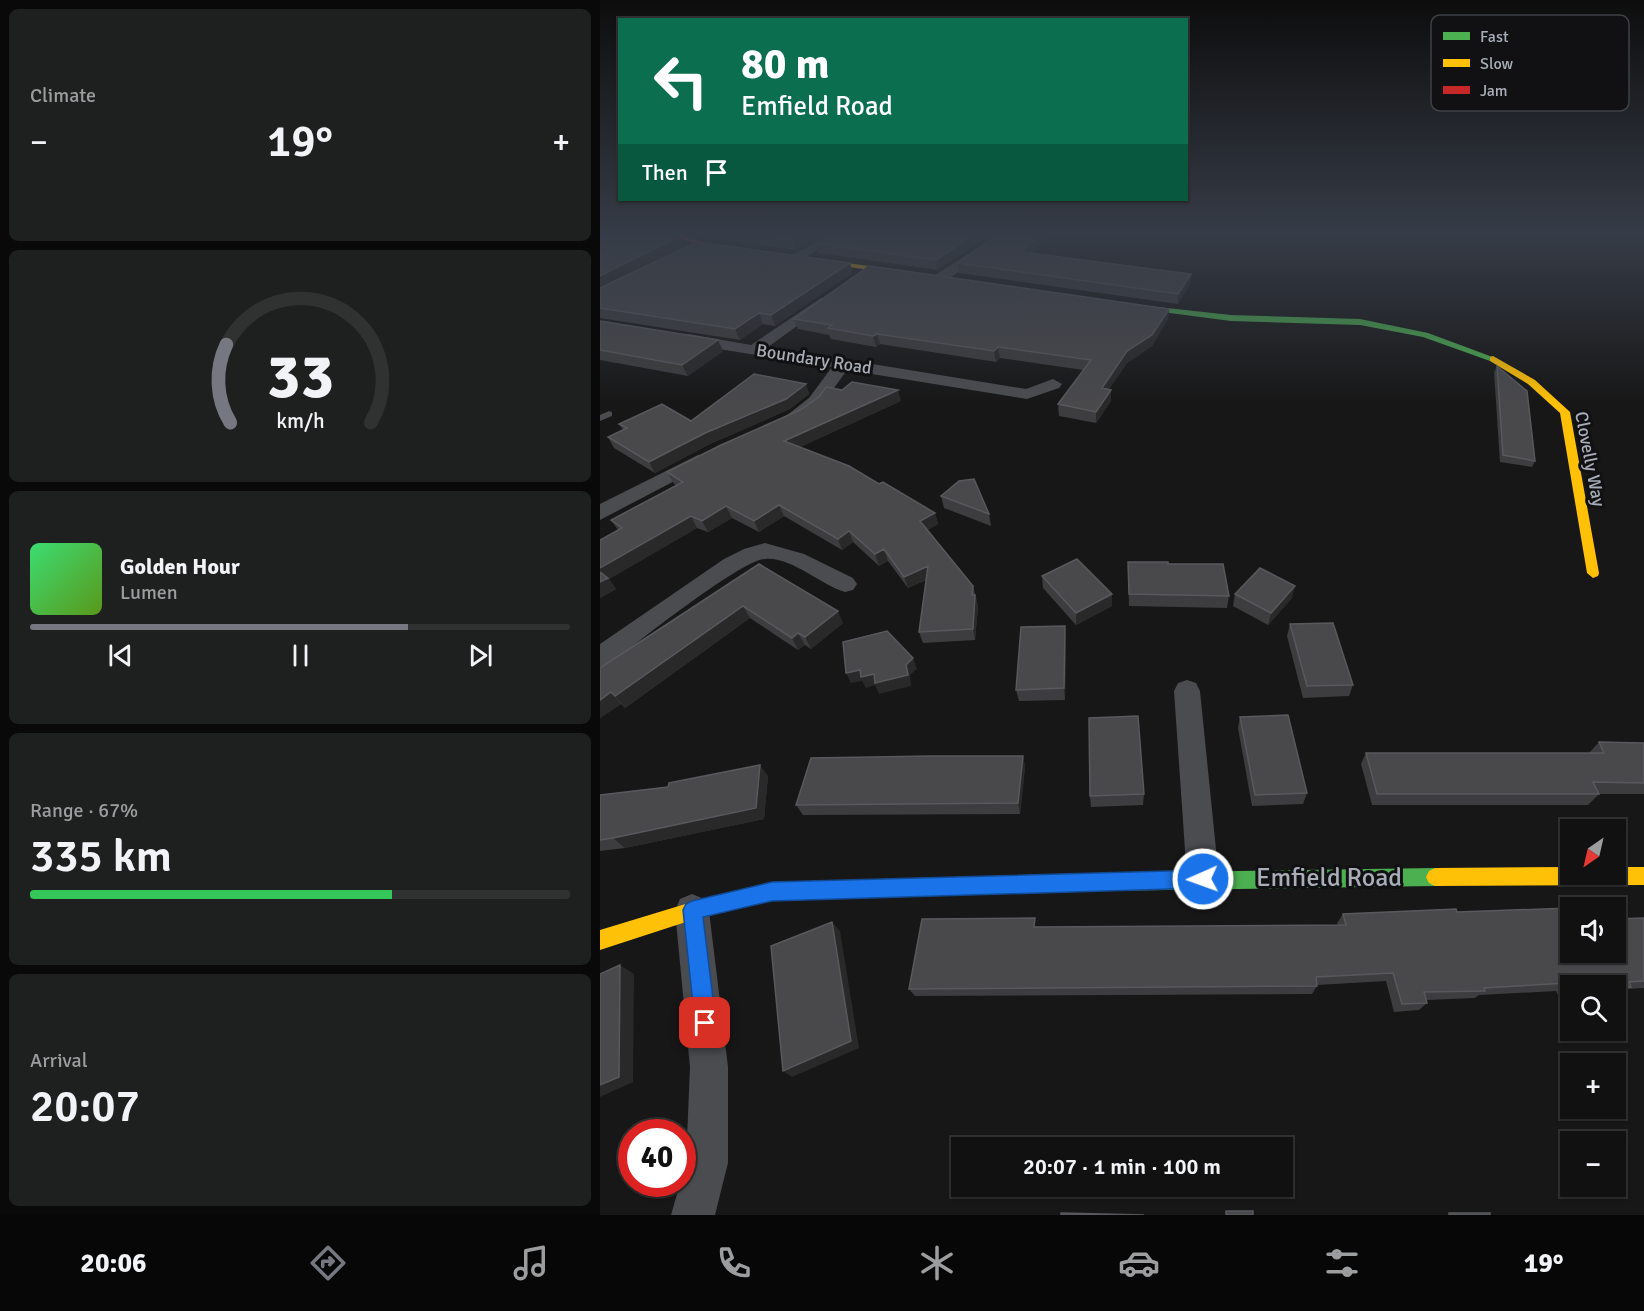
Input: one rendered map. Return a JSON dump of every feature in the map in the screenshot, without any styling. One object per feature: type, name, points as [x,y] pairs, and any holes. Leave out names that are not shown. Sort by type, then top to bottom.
[{"type":"street","points":[[754,350],[831,295]]},
{"type":"street","name":"Clovelly Way","points":[[1111,303],[1246,319],[1333,319],[1395,328],[1449,343],[1533,380],[1549,391],[1565,412],[1593,573]]},
{"type":"street","name":"Boundary Road","points":[[677,337],[843,363],[1030,402],[1053,384]]},
{"type":"street","points":[[775,426],[815,402],[843,363]]},
{"type":"street","points":[[600,513],[718,450]]},
{"type":"street","points":[[600,657],[736,561],[763,551],[786,556],[845,584]]},
{"type":"street","points":[[1187,691],[1203,879]]},
{"type":"street","name":"Emfield Road","points":[[600,940],[692,910],[772,891],[1203,879],[1644,876]]},
{"type":"street","points":[[692,910],[709,1067],[707,1163],[693,1215]]},
{"type":"building","points":[[600,290],[809,290],[771,315],[759,313],[735,329],[600,308]]},
{"type":"building","points":[[835,290],[1034,290],[1169,309],[1152,335],[1127,351],[1102,388],[1111,390],[1096,412],[1058,404],[1091,360],[998,347],[994,351],[877,334],[873,336],[828,328],[832,325],[794,319]]},
{"type":"building","points":[[1147,290],[1181,290],[1178,294]]},
{"type":"building","points":[[600,321],[718,340],[682,365],[600,350]]},
{"type":"building","points":[[1497,366],[1527,391],[1535,461],[1503,455]]},
{"type":"building","points":[[754,374],[806,384],[786,399],[705,433],[649,462],[608,437],[627,428],[619,424],[662,404],[691,421]]},
{"type":"building","points":[[852,382],[898,390],[784,441],[849,466],[879,484],[883,482],[935,513],[920,521],[973,586],[972,595],[975,595],[973,629],[919,632],[928,566],[904,577],[884,549],[875,554],[849,531],[838,539],[779,505],[754,521],[726,506],[702,521],[691,516],[600,568],[600,540],[622,528],[611,520],[683,482],[667,472],[800,410],[819,397],[826,387],[842,390]]},
{"type":"building","points":[[974,479],[989,514],[941,496],[959,481]]},
{"type":"building","points":[[1077,559],[1112,594],[1076,613],[1042,576]]},
{"type":"building","points":[[1128,562],[1223,564],[1229,596],[1129,594]]},
{"type":"building","points":[[759,564],[838,611],[805,637],[798,633],[792,638],[743,606],[615,696],[611,692],[600,700],[600,668]]},
{"type":"building","points":[[1260,568],[1295,586],[1271,613],[1235,594]]},
{"type":"building","points":[[600,572],[608,578],[600,582]]},
{"type":"building","points":[[1333,623],[1353,685],[1307,686],[1290,624]]},
{"type":"building","points":[[1065,626],[1064,688],[1016,690],[1021,627]]},
{"type":"building","points":[[887,631],[913,658],[906,665],[908,675],[875,683],[874,674],[861,677],[860,670],[846,673],[843,642]]},
{"type":"building","points":[[1288,715],[1307,793],[1255,795],[1240,717]]},
{"type":"building","points":[[1138,716],[1144,794],[1090,796],[1089,718]]},
{"type":"building","points":[[1599,742],[1644,743],[1644,783],[1593,782],[1599,794],[1377,794],[1366,753],[1604,753]]},
{"type":"building","points":[[1023,756],[1018,803],[796,805],[811,758]]},
{"type":"building","points":[[760,765],[756,808],[600,840],[600,795],[668,787],[669,783]]},
{"type":"building","points":[[1560,908],[1560,963],[1626,963],[1626,919],[1644,918],[1644,981],[1629,982],[1631,987],[1626,987],[1626,975],[1560,975],[1560,983],[1484,988],[1485,991],[1424,992],[1427,1003],[1402,1004],[1393,973],[1316,977],[1317,986],[909,989],[922,919],[1035,918],[1034,927],[1346,925],[1343,914],[1456,909],[1457,912]]},
{"type":"building","points":[[832,922],[851,1041],[783,1071],[771,946]]},
{"type":"building","points":[[620,965],[619,1077],[600,1085],[600,974]]},
{"type":"building","points":[[1226,1211],[1253,1211],[1253,1215],[1226,1215]]},
{"type":"building","points":[[1061,1213],[1144,1215],[1061,1215]]},
{"type":"building","points":[[1449,1213],[1490,1213],[1490,1215],[1449,1215]]},
{"type":"traffic: fast","points":[[1124,305],[1231,318],[1360,322],[1425,335],[1493,359]]},
{"type":"traffic: fast","points":[[1098,882],[1435,877]]},
{"type":"traffic: slow","points":[[1493,359],[1532,382],[1565,412],[1593,573]]},
{"type":"traffic: slow","points":[[1435,877],[1644,876]]},
{"type":"traffic: slow","points":[[600,940],[692,911],[772,891],[1098,882]]},
{"type":"route","points":[[705,1023],[692,910],[772,891],[1203,879]]}]
